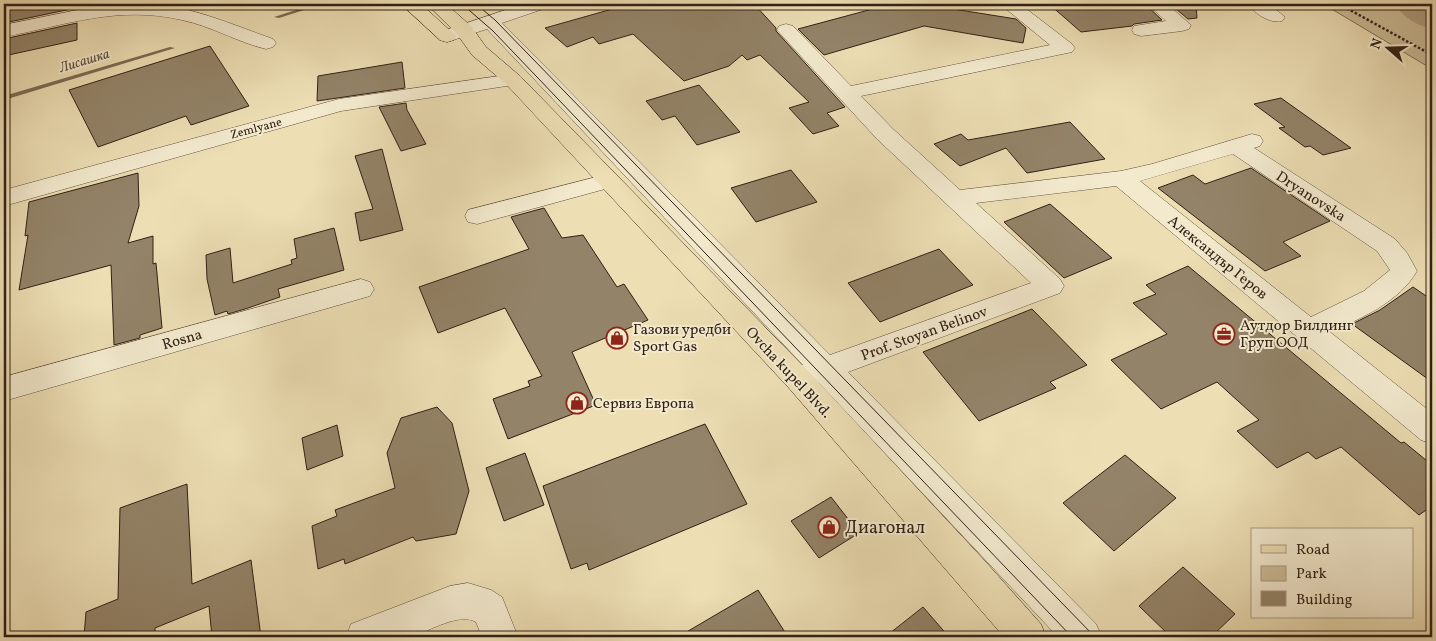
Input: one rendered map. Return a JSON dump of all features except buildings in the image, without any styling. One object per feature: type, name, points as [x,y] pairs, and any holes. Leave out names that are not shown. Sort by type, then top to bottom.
[{"type":"main road","points":[[410,4],[448,27]]},
{"type":"main road","points":[[436,4],[448,27]]},
{"type":"main road","name":"Ovcha kupel Blvd.","points":[[448,27],[512,80],[608,181],[811,374],[972,572],[1028,637]]},
{"type":"street","points":[[4,31],[135,4]]},
{"type":"street","points":[[448,27],[489,13],[540,4]]},
{"type":"street","points":[[847,92],[1066,48],[1009,4]]},
{"type":"street","points":[[1141,30],[1182,25],[1156,4]]},
{"type":"street","points":[[1257,4],[1276,17]]},
{"type":"street","points":[[109,9],[150,9],[172,12],[193,17],[266,43]]},
{"type":"street","points":[[489,13],[811,374],[1083,637]]},
{"type":"street","points":[[786,30],[885,134],[956,198],[1121,178]]},
{"type":"street","name":"Zemlyane","points":[[4,198],[339,105],[512,80]]},
{"type":"street","name":"Dryanovska","points":[[1121,178],[1155,171],[1244,144],[1386,245],[1398,259],[1404,272],[1398,281],[1359,306],[1308,331]]},
{"type":"street","name":"Александър Геров","points":[[1121,178],[1432,430]]},
{"type":"street","points":[[477,216],[608,181]]},
{"type":"street","name":"Prof. Stoyan Belinov","points":[[811,374],[1050,286],[956,198]]},
{"type":"street","name":"Rosna","points":[[4,389],[360,289]]},
{"type":"street","points":[[364,637],[450,604],[468,601],[489,610],[500,637]]},
{"type":"path","points":[[1339,4],[1432,55]]},
{"type":"green space","points":[[1347,4],[1403,4],[1432,26],[1432,69],[1330,8]]},
{"type":"waterway","name":"Лисашка","points":[[277,17],[320,4]]},
{"type":"waterway","points":[[1411,4],[1432,19]]},
{"type":"waterway","name":"Лисашка","points":[[4,98],[172,48]]},
{"type":"tram line","points":[[462,4],[493,31],[1072,637]]},
{"type":"tram line","points":[[476,4],[495,20],[1095,637]]},
{"type":"place","name":"Аутдор Билдинг Груп ООД","points":[[1224,334]]},
{"type":"place","name":"Газови уредби Sport Gas","points":[[617,338]]},
{"type":"place","name":"Сервиз Европа","points":[[577,403]]},
{"type":"place","name":"Диагонал","points":[[829,527]]}]
